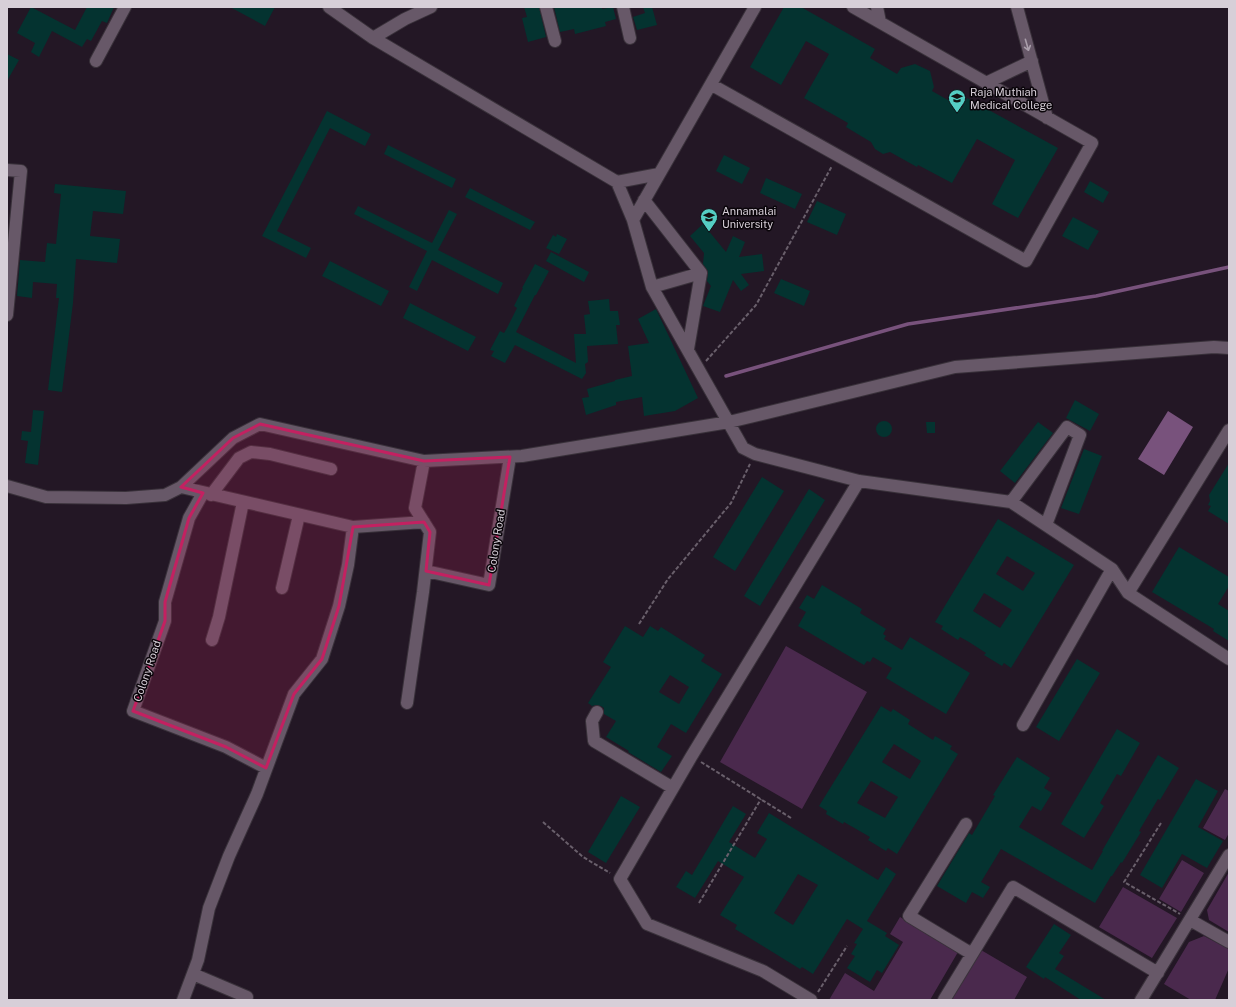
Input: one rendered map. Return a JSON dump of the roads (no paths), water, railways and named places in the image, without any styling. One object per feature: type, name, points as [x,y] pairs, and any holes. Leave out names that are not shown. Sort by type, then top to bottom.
[{"type":"street","points":[[96,61],[125,7]]},
{"type":"street","points":[[330,7],[373,38],[617,182],[633,220],[652,287],[730,422],[743,448],[755,454],[859,481],[1011,502],[1112,569],[1128,593],[1229,659]]},
{"type":"street","points":[[373,38],[406,19],[431,7]]},
{"type":"street","points":[[546,7],[555,41]]},
{"type":"street","points":[[623,7],[630,38]]},
{"type":"street","points":[[633,220],[712,85],[755,7]]},
{"type":"street","points":[[712,85],[1026,261],[1092,143],[853,7]]},
{"type":"street","points":[[877,7],[880,22]]},
{"type":"street","points":[[1017,7],[1047,118]]},
{"type":"street","points":[[986,83],[1032,61]]},
{"type":"street","points":[[7,170],[21,171],[7,315]]},
{"type":"street","points":[[617,182],[659,174]]},
{"type":"street","points":[[644,200],[701,273],[688,349]]},
{"type":"street","points":[[652,287],[701,273]]},
{"type":"street","points":[[7,486],[46,497],[126,498],[165,495],[181,487],[233,438],[260,424],[424,461],[510,457],[730,422],[955,366],[1214,347],[1229,348]]},
{"type":"street","points":[[1011,502],[1067,427],[1080,435],[1046,525]]},
{"type":"street","points":[[1128,593],[1229,430]]},
{"type":"street","points":[[207,494],[239,458],[251,452],[270,454],[331,469]]},
{"type":"street","name":"Colony Road","points":[[426,571],[489,585],[510,457]]},
{"type":"street","points":[[406,703],[426,571],[430,532],[414,508],[424,461]]},
{"type":"street","points":[[814,997],[763,971],[647,924],[620,879],[691,757],[859,481]]},
{"type":"street","points":[[181,487],[353,527],[424,522]]},
{"type":"street","name":"Colony Road","points":[[207,494],[189,518],[165,602],[165,620],[133,711],[226,747],[266,768]]},
{"type":"street","points":[[212,640],[219,617],[243,502]]},
{"type":"street","points":[[282,588],[299,515]]},
{"type":"street","points":[[183,1000],[198,960],[209,908],[229,856],[257,794],[294,694],[322,659],[339,606],[348,565],[353,527]]},
{"type":"street","points":[[1023,725],[1112,569]]},
{"type":"street","points":[[597,712],[592,721],[594,741],[673,788]]},
{"type":"street","points":[[966,824],[909,916],[972,954]]},
{"type":"street","points":[[1141,1000],[1229,855]]},
{"type":"street","points":[[944,1000],[1013,887],[1158,973]]},
{"type":"street","points":[[1190,920],[1229,942]]},
{"type":"street","points":[[193,974],[247,997],[246,1000]]},
{"type":"waterway","points":[[726,376],[908,324],[1096,296],[1229,267]]},
{"type":"place","name":"Raja Muthiah Medical College","points":[[957,113]]},
{"type":"place","name":"Annamalai University","points":[[709,232]]}]
